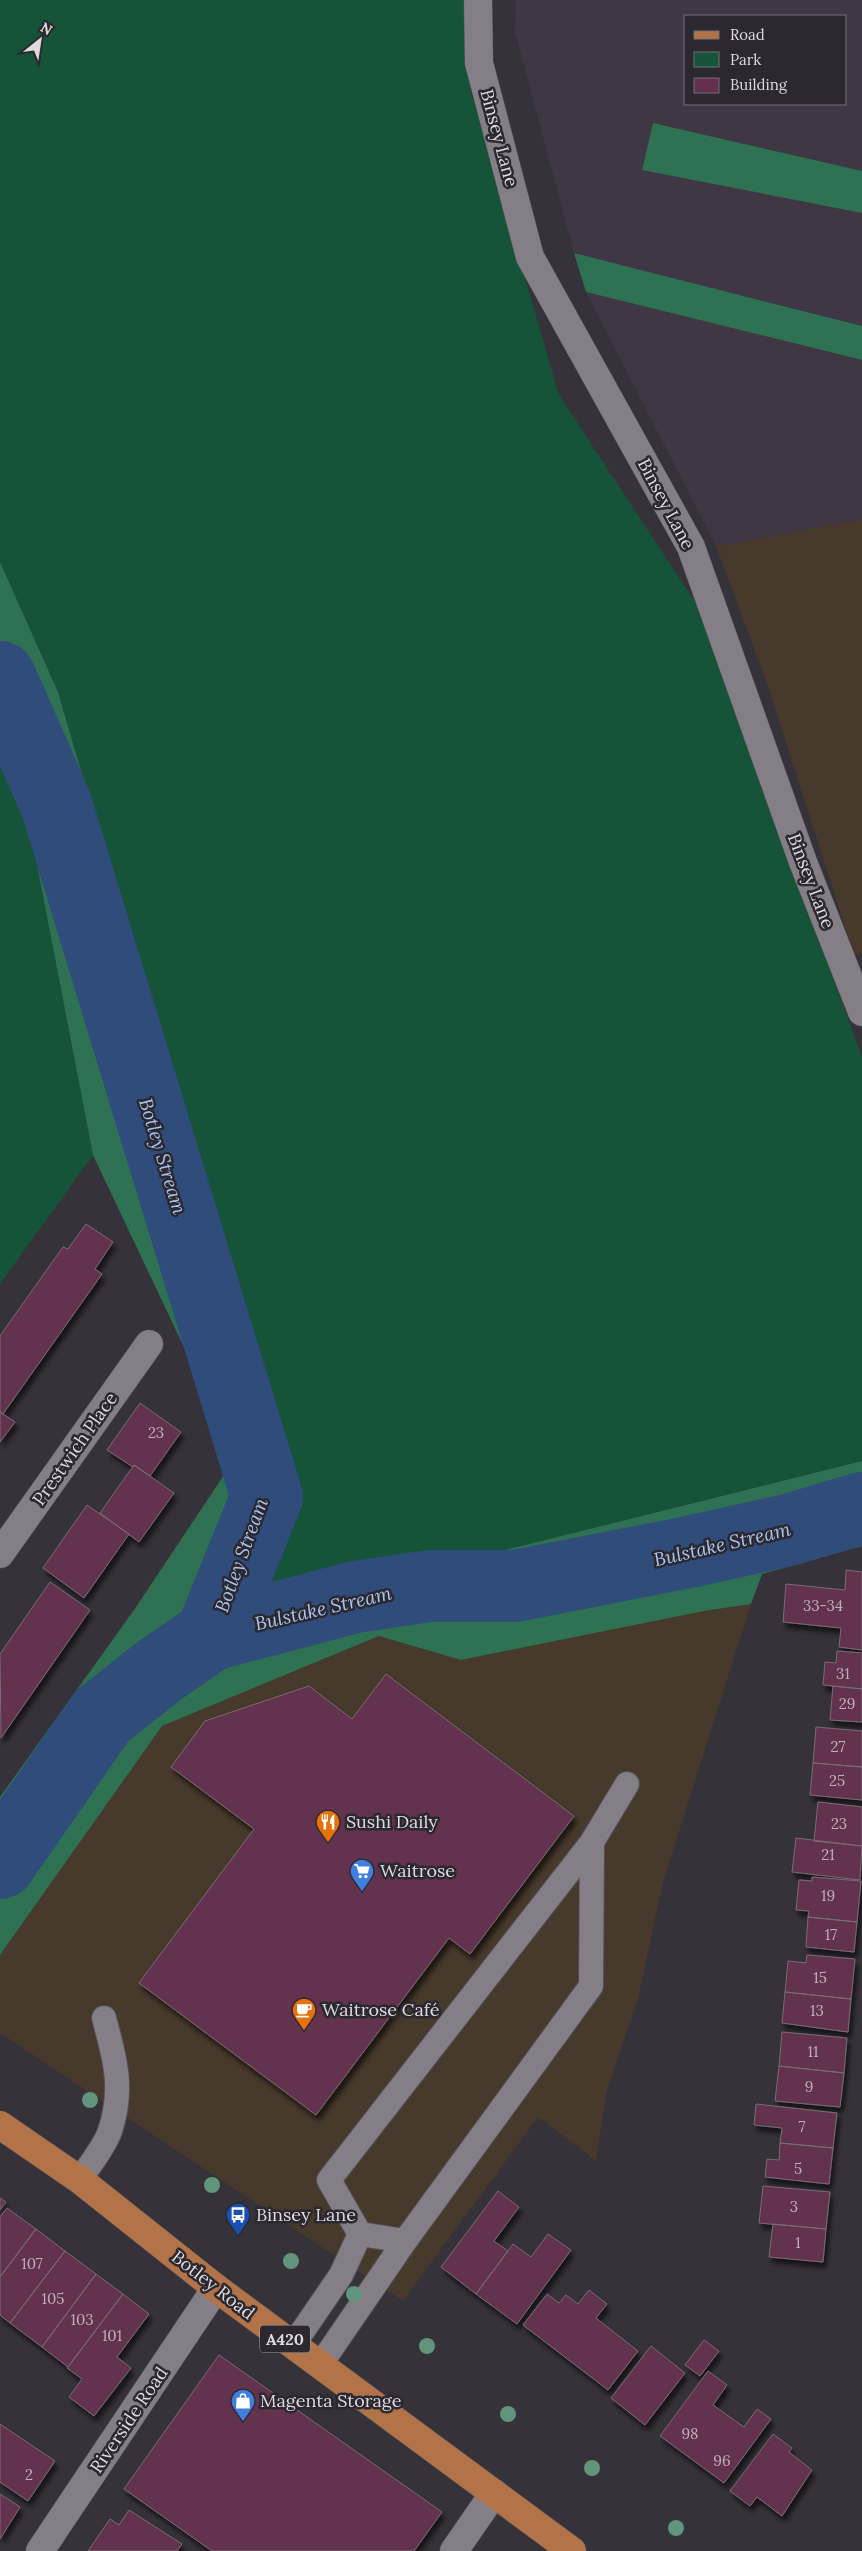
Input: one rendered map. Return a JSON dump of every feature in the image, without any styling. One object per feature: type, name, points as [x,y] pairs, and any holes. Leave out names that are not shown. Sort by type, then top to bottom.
[{"type":"main road","name":"Botley Road","points":[[0,2125],[80,2180],[216,2288],[572,2551]]},
{"type":"street","name":"Binsey Lane","points":[[478,0],[479,63],[530,257],[691,547],[803,862],[862,1012]]},
{"type":"street","name":"Prestwich Place","points":[[0,1554],[149,1344]]},
{"type":"street","name":"Riverside Road","points":[[40,2551],[216,2288]]},
{"type":"street","points":[[454,2551],[494,2493]]},
{"type":"lane","points":[[360,2234],[329,2180],[592,1842],[627,1784]]},
{"type":"lane","points":[[320,2365],[405,2240],[591,1986],[592,1842]]},
{"type":"lane","points":[[80,2180],[110,2132],[115,2105],[118,2072],[104,2018]]},
{"type":"lane","points":[[360,2234],[405,2240]]},
{"type":"lane","points":[[293,2345],[341,2275],[360,2234]]},
{"type":"shaded area","points":[[516,0],[862,0],[862,171],[653,123],[642,169],[862,213],[862,326],[574,253],[515,32]]},
{"type":"shaded area","points":[[586,292],[862,360],[862,519],[716,546]]},
{"type":"shaded area","points":[[862,519],[862,954],[854,955],[768,686],[716,546]]},
{"type":"shaded area","name":"Waitrose","points":[[751,1604],[663,1882],[638,1999],[606,2093],[596,2161],[538,2117],[403,2301],[0,2033],[0,1955],[162,1726],[379,1636],[461,1660],[704,1611]]},
{"type":"green space","points":[[0,0],[467,0],[471,92],[559,395],[695,602],[862,1057],[862,1461],[449,1564],[271,1585],[293,1465],[193,1154],[58,692],[0,562]]},
{"type":"green space","points":[[653,123],[862,171],[862,213],[642,170]]},
{"type":"green space","points":[[574,253],[862,326],[862,360],[586,292]]},
{"type":"green space","points":[[0,562],[58,692],[193,1154],[293,1465],[271,1585],[449,1564],[862,1461],[862,1546],[762,1574],[751,1604],[704,1611],[461,1660],[379,1636],[162,1726],[0,1955],[0,1797],[134,1610],[236,1457],[93,1155],[28,818],[0,758]]},
{"type":"green space","points":[[0,758],[28,818],[93,1155],[0,1284]]},
{"type":"building","points":[[86,1224],[113,1242],[95,1269],[102,1274],[3,1414],[0,1412],[0,1336],[63,1247],[68,1249]]},
{"type":"building","points":[[140,1403],[181,1432],[150,1476],[107,1450]]},
{"type":"building","points":[[0,1412],[15,1422],[0,1442]]},
{"type":"building","points":[[134,1465],[174,1493],[139,1542],[100,1513]]},
{"type":"building","points":[[87,1505],[129,1534],[84,1598],[43,1568]]},
{"type":"building","points":[[846,1570],[862,1572],[862,1650],[839,1647],[841,1628],[783,1622],[786,1584],[845,1590]]},
{"type":"building","points":[[50,1582],[90,1610],[1,1738],[0,1654]]},
{"type":"building","points":[[837,1651],[862,1653],[862,1689],[823,1685],[825,1662],[836,1663]]},
{"type":"building","name":"Waitrose","points":[[386,1674],[574,1816],[470,1954],[449,1938],[316,2115],[139,1983],[254,1829],[171,1767],[205,1721],[309,1686],[352,1719]]},
{"type":"building","points":[[833,1686],[862,1689],[862,1722],[830,1720]]},
{"type":"building","points":[[816,1727],[862,1731],[862,1767],[813,1763]]},
{"type":"building","points":[[813,1763],[862,1767],[862,1800],[810,1795]]},
{"type":"building","points":[[818,1802],[862,1807],[862,1846],[814,1841]]},
{"type":"building","points":[[796,1838],[862,1846],[860,1880],[792,1872]]},
{"type":"building","points":[[812,1877],[861,1881],[857,1922],[808,1917],[809,1911],[796,1910],[799,1880],[812,1881]]},
{"type":"building","points":[[808,1917],[857,1922],[854,1952],[806,1947]]},
{"type":"building","points":[[807,1955],[855,1959],[851,1999],[785,1992],[788,1961],[806,1963]]},
{"type":"building","points":[[785,1992],[851,1999],[848,2032],[782,2023]]},
{"type":"building","points":[[782,2032],[847,2038],[844,2073],[779,2066]]},
{"type":"building","points":[[779,2066],[844,2073],[840,2107],[775,2101]]},
{"type":"building","points":[[756,2104],[837,2113],[833,2148],[780,2143],[782,2128],[754,2125]]},
{"type":"building","points":[[780,2143],[833,2148],[829,2184],[765,2177],[767,2159],[779,2160]]},
{"type":"building","points":[[763,2186],[830,2192],[826,2229],[759,2223]]},
{"type":"building","points":[[498,2191],[519,2207],[494,2241],[508,2251],[476,2294],[441,2267]]},
{"type":"building","points":[[0,2198],[6,2202],[0,2210]]},
{"type":"building","points":[[7,2208],[36,2229],[0,2277],[0,2217]]},
{"type":"building","points":[[773,2224],[826,2229],[823,2262],[769,2257]]},
{"type":"building","points":[[36,2229],[65,2251],[10,2323],[0,2315],[0,2277]]},
{"type":"building","points":[[548,2234],[571,2250],[517,2324],[476,2294],[513,2244],[531,2257]]},
{"type":"building","points":[[65,2251],[96,2274],[42,2347],[10,2323]]},
{"type":"building","points":[[96,2274],[123,2294],[68,2367],[42,2347]]},
{"type":"building","points":[[589,2290],[607,2304],[596,2318],[638,2351],[608,2390],[523,2325],[547,2294],[559,2303],[566,2295],[578,2304]]},
{"type":"building","points":[[123,2294],[149,2314],[117,2357],[131,2368],[94,2416],[69,2397],[82,2379],[67,2368]]},
{"type":"building","points":[[704,2340],[719,2351],[700,2376],[685,2365]]},
{"type":"building","points":[[651,2346],[685,2373],[645,2425],[611,2398]]},
{"type":"building","name":"Magenta Storage","points":[[219,2355],[442,2512],[414,2551],[212,2551],[124,2489]]},
{"type":"building","points":[[708,2371],[727,2385],[713,2405],[744,2427],[757,2409],[771,2419],[724,2483],[660,2436]]},
{"type":"building","points":[[0,2424],[55,2461],[28,2501],[0,2482]]},
{"type":"building","points":[[773,2434],[792,2448],[789,2452],[812,2470],[782,2516],[757,2497],[750,2506],[730,2491]]},
{"type":"building","points":[[0,2494],[20,2507],[0,2539]]},
{"type":"building","points":[[129,2510],[182,2544],[177,2551],[88,2551],[110,2519],[119,2525]]},
{"type":"waterway","name":"Botley Stream","points":[[0,677],[56,804],[267,1497],[211,1635]]},
{"type":"waterway","name":"Bulstake Stream","points":[[0,1863],[102,1716],[159,1671],[211,1635],[355,1597],[429,1586],[515,1586],[689,1552],[788,1530],[862,1508]]},
{"type":"place","name":"Sushi Daily","points":[[328,1843]]},
{"type":"place","name":"Waitrose","points":[[362,1892]]},
{"type":"place","name":"Waitrose Café","points":[[304,2031]]},
{"type":"place","name":"Binsey Lane","points":[[238,2236]]},
{"type":"place","name":"Magenta Storage","points":[[243,2422]]}]
